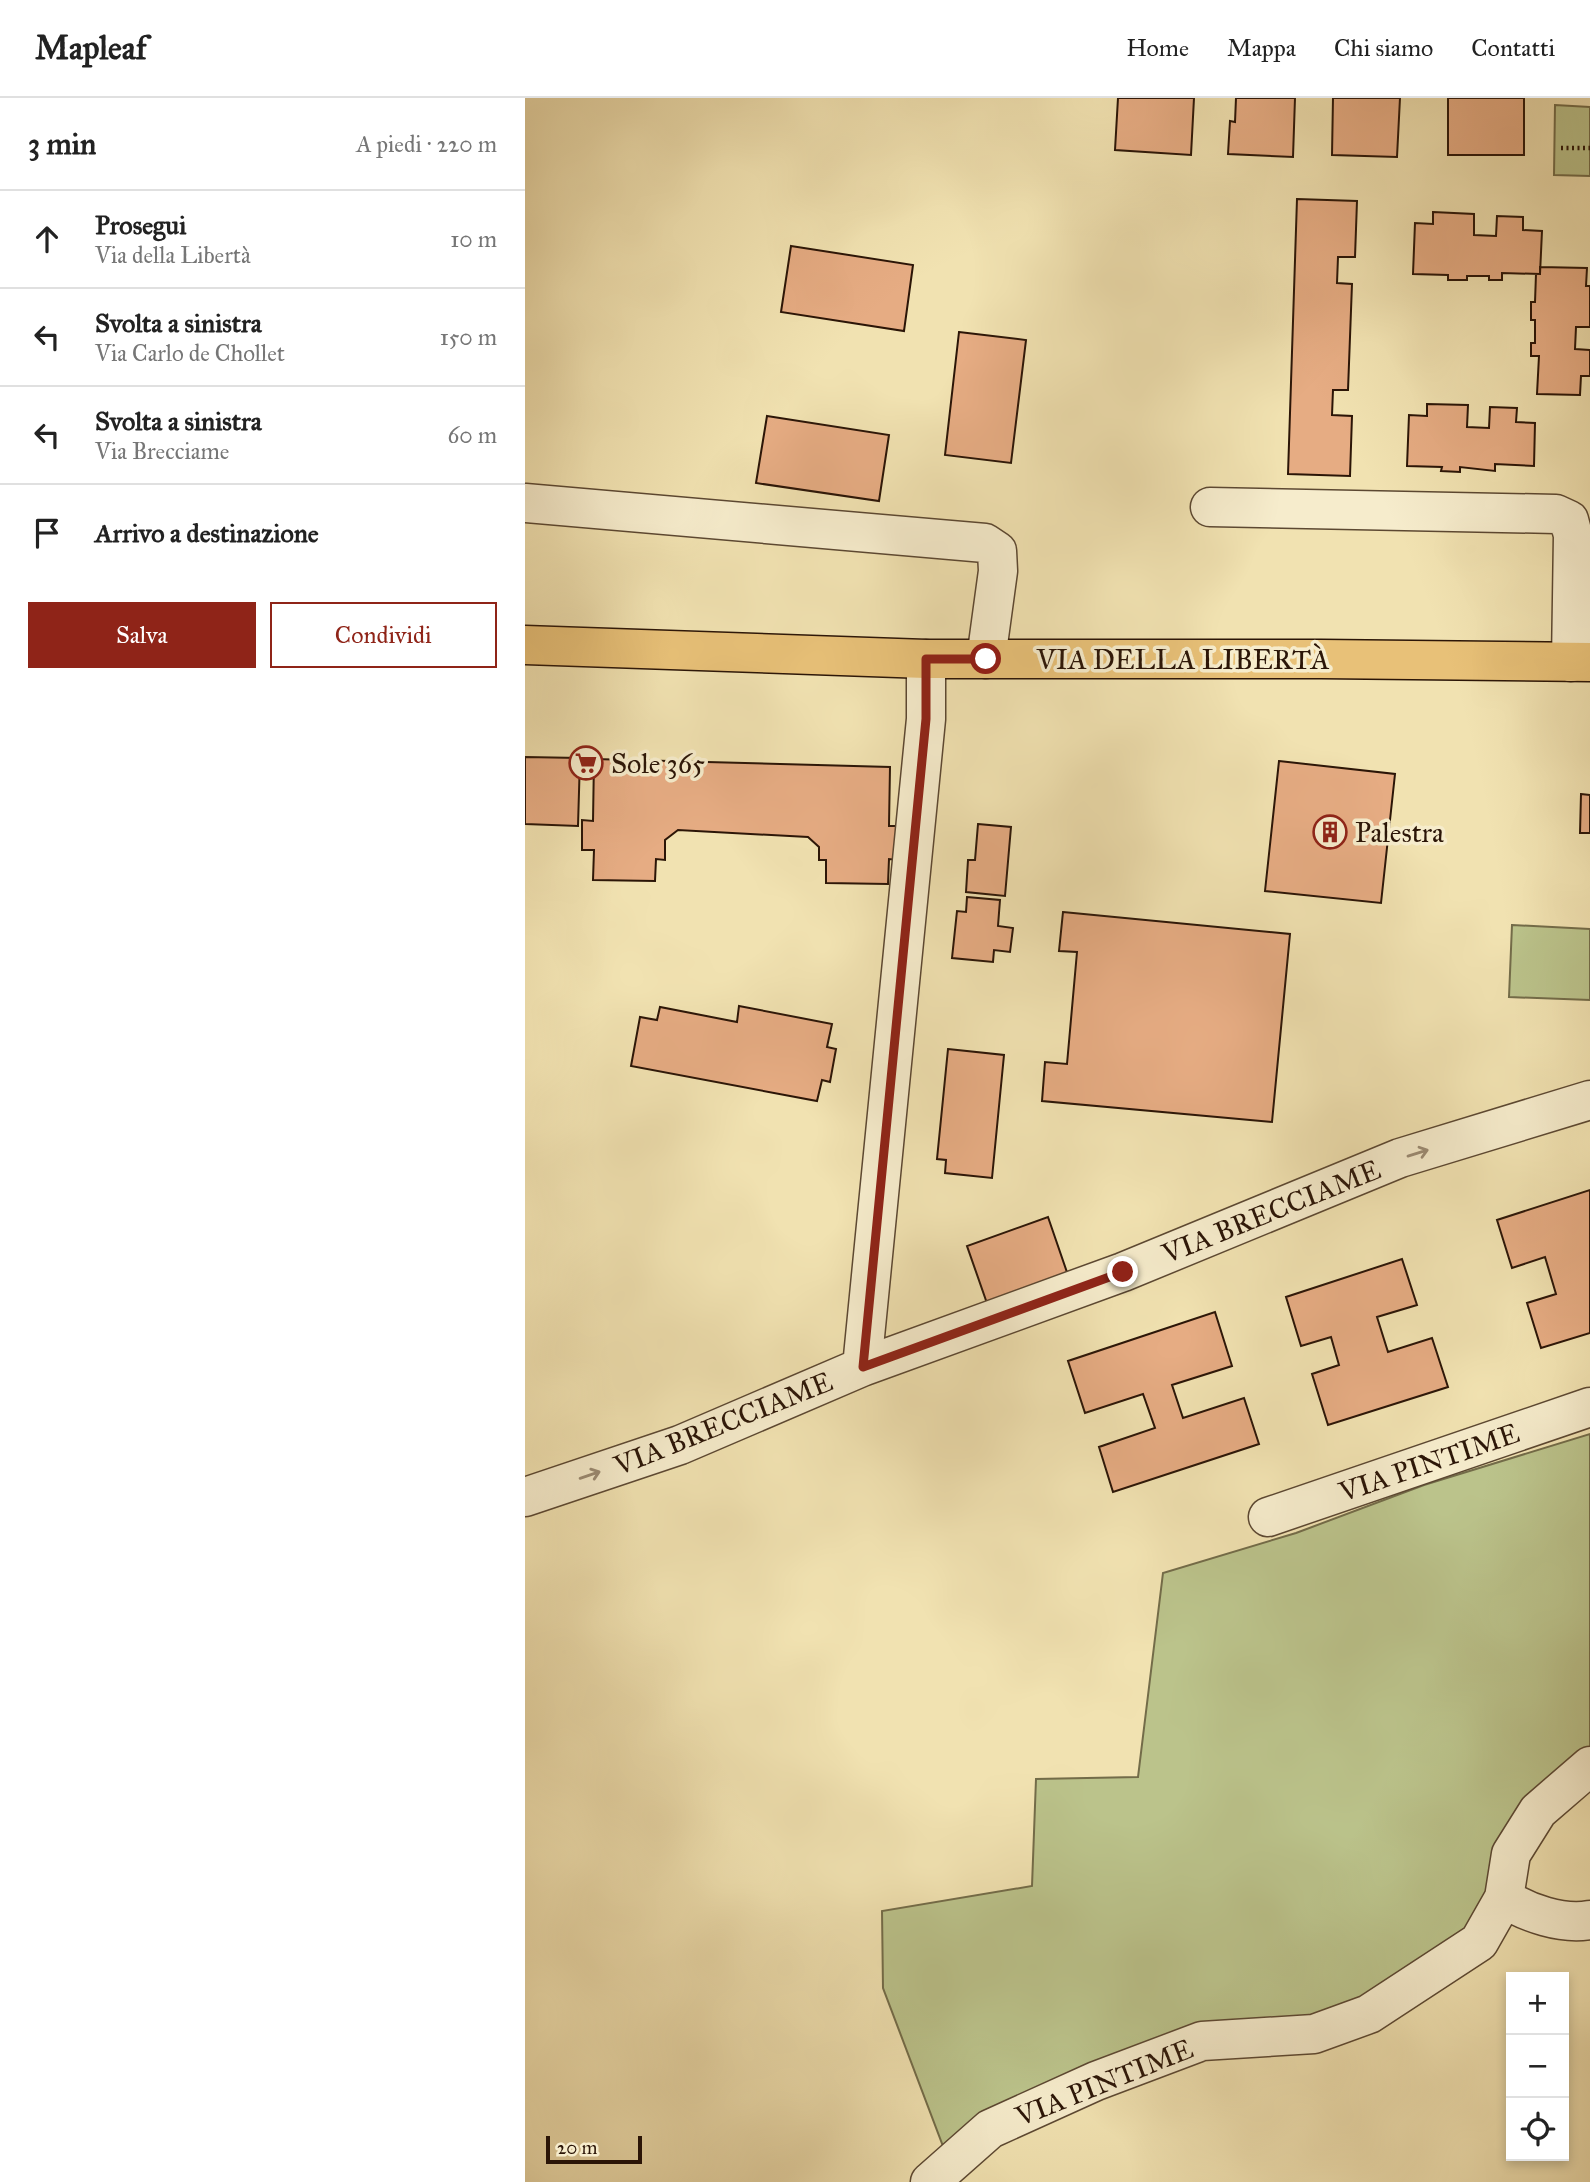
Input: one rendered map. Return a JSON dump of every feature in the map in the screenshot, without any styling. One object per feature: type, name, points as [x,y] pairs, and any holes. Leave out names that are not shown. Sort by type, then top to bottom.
[{"type":"main road","name":"VIA DELLA LIBERTÀ","points":[[525,645],[926,659],[1580,662]]},
{"type":"street","points":[[525,503],[985,543],[997,551],[998,571],[986,659]]},
{"type":"street","points":[[1210,507],[1556,514],[1569,520],[1573,535],[1580,662]]},
{"type":"street","points":[[863,1367],[926,719],[926,659]]},
{"type":"street","name":"VIA BRECCIAME","points":[[525,1497],[680,1445],[863,1367],[1123,1272],[1400,1158],[1590,1100]]},
{"type":"street","name":"VIA PINTIME","points":[[1268,1517],[1590,1407]]},
{"type":"street","name":"VIA PINTIME","points":[[930,2182],[990,2129],[1096,2081],[1202,2041],[1314,2034],[1369,2014],[1479,1942],[1504,1898],[1511,1854],[1538,1811],[1590,1766]]},
{"type":"street","points":[[1504,1898],[1521,1909],[1548,1917],[1590,1920]]},
{"type":"path","points":[[1561,148],[1590,148]]},
{"type":"green space","points":[[1555,105],[1590,107],[1590,176],[1554,175]]},
{"type":"green space","points":[[1512,925],[1590,929],[1590,1000],[1509,997]]},
{"type":"green space","points":[[1590,1434],[1590,1751],[1475,1928],[1330,2019],[1173,2035],[946,2154],[883,1988],[882,1911],[1032,1886],[1036,1779],[1138,1777],[1163,1573],[1296,1533],[1424,1485]]},
{"type":"building","points":[[1118,98],[1194,98],[1191,155],[1115,150]]},
{"type":"building","points":[[1236,98],[1295,98],[1293,157],[1228,154],[1230,121],[1235,122]]},
{"type":"building","points":[[1333,98],[1400,98],[1397,157],[1332,155]]},
{"type":"building","points":[[1448,98],[1524,98],[1524,155],[1448,155]]},
{"type":"building","points":[[1297,199],[1357,201],[1355,257],[1338,257],[1337,283],[1352,284],[1348,390],[1333,390],[1332,415],[1352,416],[1350,476],[1288,474]]},
{"type":"building","points":[[1433,212],[1474,214],[1474,235],[1496,236],[1497,216],[1523,217],[1523,230],[1542,231],[1540,274],[1502,273],[1502,280],[1489,280],[1489,276],[1467,276],[1467,280],[1448,280],[1448,275],[1413,274],[1415,223],[1433,224]]},
{"type":"building","points":[[791,246],[913,265],[904,331],[781,312]]},
{"type":"building","points":[[1540,267],[1587,268],[1590,327],[1576,327],[1575,349],[1590,350],[1590,376],[1581,376],[1580,395],[1537,394],[1539,356],[1531,356],[1531,343],[1535,343],[1535,320],[1531,320],[1531,302],[1535,302],[1536,274],[1540,274]]},
{"type":"building","points":[[959,332],[1026,340],[1011,463],[945,455]]},
{"type":"building","points":[[1427,404],[1468,405],[1467,427],[1489,428],[1490,407],[1517,408],[1516,422],[1535,423],[1534,466],[1495,464],[1495,471],[1460,467],[1460,472],[1441,471],[1442,467],[1407,466],[1409,415],[1427,416]]},
{"type":"building","points":[[767,416],[889,435],[879,501],[756,483]]},
{"type":"building","points":[[525,757],[580,758],[578,826],[525,824]]},
{"type":"building","points":[[580,758],[594,759],[594,771],[579,770]]},
{"type":"building","points":[[594,759],[890,767],[889,826],[899,826],[898,860],[889,859],[888,884],[826,883],[826,860],[819,860],[819,847],[808,837],[678,830],[665,840],[665,860],[656,859],[655,881],[593,880],[594,850],[582,850],[582,820],[593,821]]},
{"type":"building","name":"Palestra","points":[[1279,761],[1395,774],[1381,903],[1265,891]]},
{"type":"building","points":[[1581,794],[1590,795],[1590,833],[1580,833]]},
{"type":"building","points":[[978,824],[1011,827],[1005,896],[966,892],[968,860],[975,860]]},
{"type":"building","points":[[967,897],[1000,900],[998,926],[1013,928],[1010,952],[994,950],[993,962],[952,958],[957,911],[966,912]]},
{"type":"building","points":[[1063,912],[1290,934],[1272,1122],[1042,1101],[1045,1062],[1067,1064],[1077,952],[1059,951]]},
{"type":"building","points":[[739,1006],[832,1024],[827,1047],[836,1049],[830,1082],[822,1080],[817,1101],[631,1066],[640,1017],[657,1020],[660,1007],[737,1022]]},
{"type":"building","points":[[948,1049],[1004,1055],[992,1178],[945,1173],[946,1160],[937,1159]]},
{"type":"building","points":[[1590,1190],[1590,1333],[1541,1348],[1527,1303],[1556,1294],[1545,1257],[1512,1268],[1497,1220]]},
{"type":"building","points":[[1048,1217],[1070,1281],[989,1309],[967,1246]]},
{"type":"building","points":[[1402,1259],[1417,1305],[1377,1317],[1388,1352],[1432,1338],[1448,1387],[1328,1425],[1312,1374],[1339,1365],[1331,1337],[1301,1346],[1286,1297]]},
{"type":"building","points":[[1215,1312],[1232,1366],[1172,1385],[1183,1418],[1244,1398],[1259,1444],[1113,1492],[1099,1447],[1155,1428],[1143,1394],[1085,1413],[1068,1361]]},
{"type":"place","name":"Sole 365","points":[[586,763]]},
{"type":"place","name":"Palestra","points":[[1330,832]]},
{"type":"route","points":[[986,659],[926,659],[926,719],[863,1367],[1123,1272]]}]
